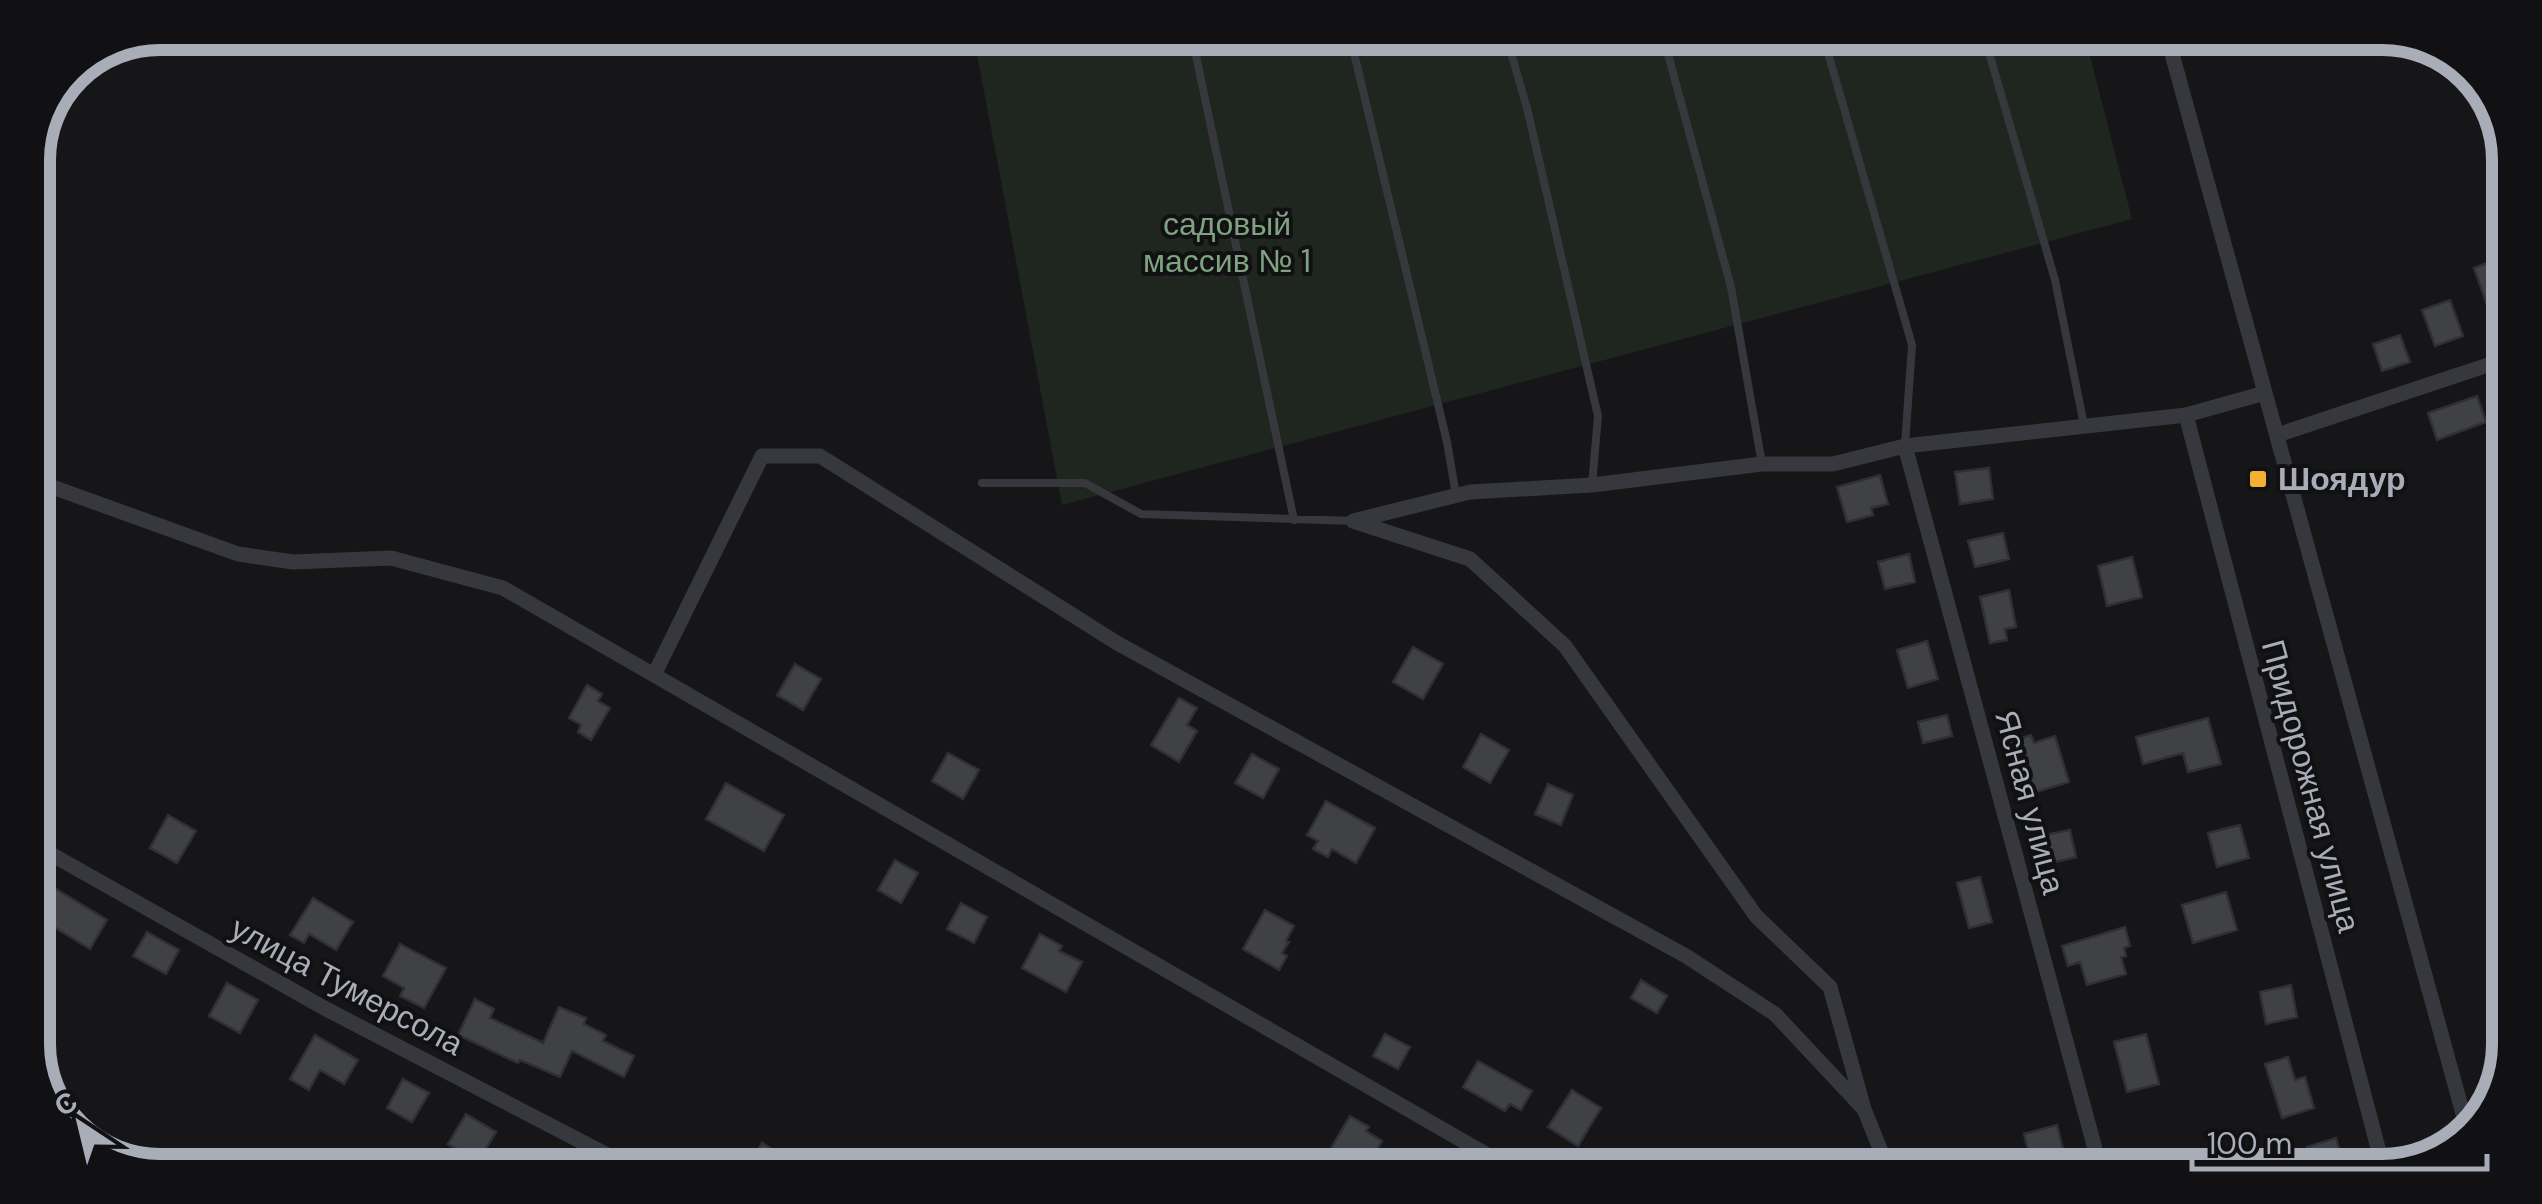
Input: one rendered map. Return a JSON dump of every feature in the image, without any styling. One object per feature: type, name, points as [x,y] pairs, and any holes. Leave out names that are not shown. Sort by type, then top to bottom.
[{"type":"street","points":[[2171,50],[2464,1117]]},
{"type":"street","points":[[2276,434],[2492,364]]},
{"type":"street","points":[[1353,521],[1470,492],[1592,485],[1762,464],[1833,464],[1905,446],[2186,415],[2265,393]]},
{"type":"street","name":"Придорожная улица","points":[[2186,415],[2380,1154]]},
{"type":"street","name":"Ясная улица","points":[[1905,446],[2096,1154]]},
{"type":"street","points":[[654,675],[762,456],[820,456],[1117,643],[1686,956],[1775,1014],[1864,1109]]},
{"type":"street","points":[[50,486],[238,554],[293,562],[391,558],[504,588],[1484,1154]]},
{"type":"street","points":[[1353,521],[1470,559],[1565,646],[1756,916],[1830,987],[1864,1109],[1882,1154]]},
{"type":"street","name":"улица Тумерсола","points":[[50,854],[326,1009],[604,1154]]},
{"type":"lane","points":[[1195,50],[1294,520]]},
{"type":"lane","points":[[1352,50],[1447,442],[1456,495]]},
{"type":"lane","points":[[1510,50],[1598,416],[1592,485]]},
{"type":"lane","points":[[1667,50],[1730,286],[1762,464]]},
{"type":"lane","points":[[1827,50],[1912,345],[1905,446]]},
{"type":"lane","points":[[1988,50],[2054,280],[2084,426]]},
{"type":"lane","points":[[982,483],[1086,484],[1141,514],[1353,521]]},
{"type":"green space","name":"садовый массив № 1","points":[[976,50],[2088,50],[2132,219],[1062,505]]},
{"type":"building","points":[[2492,261],[2492,312],[2490,313],[2474,268]]},
{"type":"building","points":[[2450,300],[2463,336],[2435,346],[2422,310]]},
{"type":"building","points":[[2400,335],[2410,362],[2382,371],[2373,344]]},
{"type":"building","points":[[2477,396],[2486,422],[2437,440],[2428,413]]},
{"type":"building","points":[[1989,468],[1993,499],[1960,504],[1955,472]]},
{"type":"building","points":[[1880,475],[1888,504],[1871,508],[1873,515],[1847,522],[1837,487]]},
{"type":"building","points":[[2003,533],[2009,559],[1975,567],[1968,541]]},
{"type":"building","points":[[1909,554],[1915,582],[1885,589],[1878,562]]},
{"type":"building","points":[[2132,557],[2142,597],[2107,606],[2098,566]]},
{"type":"building","points":[[2009,590],[2016,627],[2005,629],[2007,640],[1990,643],[1980,597]]},
{"type":"building","points":[[1927,641],[1938,679],[1908,688],[1897,650]]},
{"type":"building","points":[[1413,647],[1443,664],[1423,699],[1393,682]]},
{"type":"building","points":[[795,664],[821,679],[803,710],[777,695]]},
{"type":"building","points":[[587,685],[602,694],[598,701],[610,708],[591,740],[578,732],[581,725],[569,718]]},
{"type":"building","points":[[1179,698],[1197,708],[1187,725],[1197,731],[1179,762],[1151,745]]},
{"type":"building","points":[[1947,715],[1952,736],[1923,743],[1918,722]]},
{"type":"building","points":[[2208,718],[2221,764],[2188,772],[2183,753],[2143,764],[2136,737]]},
{"type":"building","points":[[1481,734],[1509,750],[1490,783],[1463,767]]},
{"type":"building","points":[[2031,735],[2034,743],[2055,736],[2069,782],[2029,794],[2021,766],[2014,768],[2006,743]]},
{"type":"building","points":[[948,753],[979,770],[963,799],[932,781]]},
{"type":"building","points":[[1252,754],[1279,769],[1263,798],[1235,783]]},
{"type":"building","points":[[726,783],[784,815],[764,851],[706,819]]},
{"type":"building","points":[[1548,784],[1573,795],[1561,825],[1535,814]]},
{"type":"building","points":[[1326,801],[1375,828],[1356,863],[1332,849],[1328,857],[1313,849],[1318,841],[1307,835]]},
{"type":"building","points":[[168,815],[196,831],[177,863],[150,848]]},
{"type":"building","points":[[2240,825],[2249,858],[2217,867],[2208,833]]},
{"type":"building","points":[[2070,830],[2076,857],[2051,863],[2045,835]]},
{"type":"building","points":[[895,860],[918,873],[901,903],[878,890]]},
{"type":"building","points":[[1980,877],[1992,922],[1969,928],[1957,883]]},
{"type":"building","points":[[50,885],[107,920],[90,949],[50,924]]},
{"type":"building","points":[[2226,892],[2237,930],[2193,943],[2182,905]]},
{"type":"building","points":[[313,898],[353,922],[336,950],[309,934],[304,943],[290,935]]},
{"type":"building","points":[[961,903],[987,917],[974,943],[947,929]]},
{"type":"building","points":[[1265,910],[1294,926],[1282,953],[1287,956],[1279,970],[1243,949]]},
{"type":"building","points":[[2125,927],[2130,946],[2124,948],[2126,956],[2121,957],[2126,974],[2087,985],[2080,962],[2068,966],[2062,946]]},
{"type":"building","points":[[147,932],[179,950],[166,974],[133,956]]},
{"type":"building","points":[[1040,934],[1062,946],[1059,951],[1082,962],[1066,992],[1022,968]]},
{"type":"building","points":[[400,944],[446,968],[424,1008],[400,996],[404,988],[383,976]]},
{"type":"building","points":[[1641,980],[1667,996],[1657,1013],[1631,998]]},
{"type":"building","points":[[227,983],[258,1000],[240,1033],[209,1016]]},
{"type":"building","points":[[2291,985],[2297,1017],[2266,1024],[2260,992]]},
{"type":"building","points":[[475,999],[494,1009],[490,1018],[543,1043],[559,1007],[586,1018],[584,1024],[606,1035],[603,1041],[634,1056],[624,1077],[572,1051],[560,1077],[520,1060],[518,1063],[458,1035]]},
{"type":"building","points":[[1385,1034],[1410,1047],[1398,1069],[1373,1056]]},
{"type":"building","points":[[2146,1034],[2159,1084],[2127,1092],[2114,1042]]},
{"type":"building","points":[[315,1035],[358,1060],[344,1084],[320,1070],[309,1090],[290,1079]]},
{"type":"building","points":[[2288,1057],[2295,1080],[2305,1077],[2314,1108],[2282,1118],[2265,1064]]},
{"type":"building","points":[[1478,1061],[1532,1091],[1521,1110],[1510,1104],[1505,1111],[1463,1087]]},
{"type":"building","points":[[403,1079],[429,1093],[412,1122],[387,1108]]},
{"type":"building","points":[[1572,1090],[1601,1108],[1578,1146],[1548,1127]]},
{"type":"building","points":[[466,1114],[496,1132],[483,1154],[465,1154],[448,1144]]},
{"type":"building","points":[[1350,1116],[1369,1127],[1366,1131],[1382,1141],[1374,1154],[1342,1154],[1331,1148]]},
{"type":"building","points":[[2057,1125],[2063,1149],[2029,1154],[2024,1134]]},
{"type":"building","points":[[2336,1138],[2341,1154],[2309,1154],[2307,1147]]},
{"type":"building","points":[[762,1143],[780,1154],[756,1154]]},
{"type":"place","name":"Шоядур","points":[[2258,479]]}]
